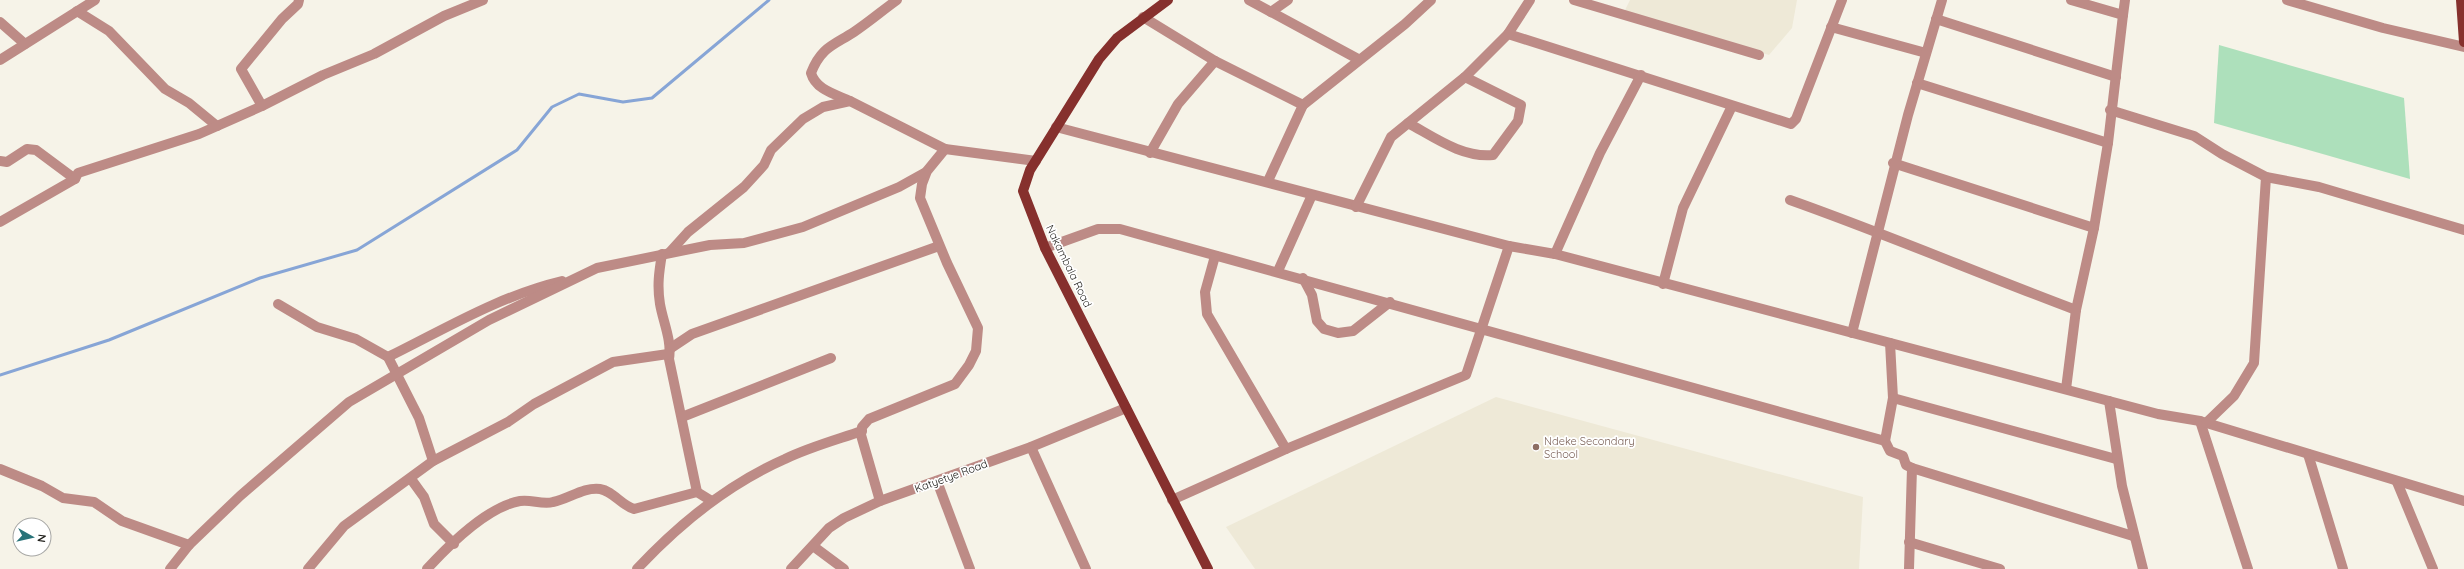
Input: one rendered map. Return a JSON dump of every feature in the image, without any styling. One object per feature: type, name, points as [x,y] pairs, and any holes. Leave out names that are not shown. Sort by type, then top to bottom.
[{"type":"main road","points":[[2461,0],[2464,42]]},
{"type":"main road","name":"Nakambala Road","points":[[1163,1],[1117,38],[1099,59],[1056,127],[1025,180],[1023,191],[1045,248],[1208,569]]},
{"type":"street","points":[[0,60],[95,0]]},
{"type":"street","points":[[0,222],[75,179],[78,173],[177,142],[217,126],[262,106],[323,75],[374,54],[472,2],[484,0]]},
{"type":"street","points":[[897,0],[854,32],[832,43],[814,65],[811,73],[814,81],[826,90],[945,149],[1036,161]]},
{"type":"street","points":[[1249,0],[1358,60]]},
{"type":"street","points":[[1271,12],[1288,0]]},
{"type":"street","points":[[1268,181],[1303,105],[1405,24],[1431,0]]},
{"type":"street","points":[[1356,207],[1391,137],[1465,77],[1508,34],[1530,0]]},
{"type":"street","points":[[1574,0],[1759,55]]},
{"type":"street","points":[[1508,34],[1641,75],[1732,106],[1791,124],[1796,119],[1842,0]]},
{"type":"street","points":[[1852,333],[1864,276],[1878,231],[1893,163],[1942,0]]},
{"type":"street","points":[[2071,0],[2123,15]]},
{"type":"street","points":[[2066,389],[2076,310],[2094,228],[2108,142],[2110,110],[2116,77],[2125,0]]},
{"type":"street","points":[[2288,0],[2383,28],[2464,47]]},
{"type":"street","points":[[262,106],[241,71],[297,1]]},
{"type":"street","points":[[77,12],[109,31],[165,89],[188,103],[217,126]]},
{"type":"street","points":[[1143,17],[1215,61],[1303,105]]},
{"type":"street","points":[[1936,19],[2116,77]]},
{"type":"street","points":[[0,22],[25,44]]},
{"type":"street","points":[[1831,27],[1926,53]]},
{"type":"street","points":[[1150,153],[1182,97],[1195,80],[1215,61]]},
{"type":"street","points":[[1555,254],[1600,153],[1641,75]]},
{"type":"street","points":[[1408,123],[1454,147],[1484,156],[1493,155],[1518,121],[1521,105],[1465,77]]},
{"type":"street","points":[[1917,84],[2108,142]]},
{"type":"street","points":[[697,492],[660,304],[657,280],[665,254],[688,232],[744,187],[764,165],[771,150],[803,119],[823,107],[850,101]]},
{"type":"street","points":[[1662,284],[1683,208],[1732,106]]},
{"type":"street","points":[[2110,110],[2194,136],[2222,154],[2266,177],[2319,187],[2464,230]]},
{"type":"street","points":[[1056,127],[1150,153],[1268,181],[1356,207],[1509,246],[1555,254],[1662,284],[2158,414],[2203,422],[2397,482],[2464,501]]},
{"type":"street","points":[[0,161],[6,162],[27,149],[36,150],[75,179]]},
{"type":"street","points":[[637,569],[653,550],[710,500],[774,464],[862,431],[869,420],[955,384],[966,373],[974,355],[979,337],[978,328],[939,246],[920,198],[920,188],[926,172],[945,149]]},
{"type":"street","points":[[1893,163],[2094,228]]},
{"type":"street","points":[[170,569],[188,545],[240,496],[286,459],[349,402],[397,375],[409,365],[489,320],[597,268],[710,245],[744,242],[803,227],[878,196],[926,172]]},
{"type":"street","points":[[2203,422],[2234,396],[2254,363],[2258,324],[2266,177]]},
{"type":"street","points":[[1278,271],[1312,194]]},
{"type":"street","points":[[1790,200],[1878,231],[1971,271],[2076,310]]},
{"type":"street","points":[[1045,248],[1108,227],[1215,256],[1278,271],[1480,329],[1885,441]]},
{"type":"street","points":[[308,569],[344,526],[381,497],[411,479],[433,460],[508,422],[534,404],[613,362],[670,351],[692,334],[939,246]]},
{"type":"street","points":[[1172,500],[1286,449],[1466,375],[1470,369],[1480,329],[1509,246]]},
{"type":"street","points":[[1215,256],[1204,292],[1204,303],[1207,314],[1286,449]]},
{"type":"street","points":[[1303,278],[1312,295],[1316,321],[1324,329],[1338,333],[1353,331],[1390,302]]},
{"type":"street","points":[[388,357],[440,330],[525,291],[574,279]]},
{"type":"street","points":[[278,304],[317,327],[356,338],[388,357],[419,418],[433,460]]},
{"type":"street","points":[[1890,343],[1892,398],[1885,441],[1890,450],[1902,456],[1906,465],[2133,536]]},
{"type":"street","points":[[682,417],[831,358]]},
{"type":"street","points":[[1892,398],[2116,459]]},
{"type":"street","points":[[2109,401],[2116,459],[2133,536],[2144,569]]},
{"type":"street","name":"Katyetye Road","points":[[791,569],[829,528],[844,518],[880,502],[1031,447],[1126,408]]},
{"type":"street","points":[[2203,422],[2248,569]]},
{"type":"street","points":[[862,431],[880,502]]},
{"type":"street","points":[[1031,447],[1086,569]]},
{"type":"street","points":[[2308,454],[2343,569]]},
{"type":"street","points":[[1909,569],[1912,468]]},
{"type":"street","points":[[0,469],[42,486],[63,498],[94,502],[122,522],[188,545]]},
{"type":"street","points":[[411,479],[424,497],[434,524],[454,544]]},
{"type":"street","points":[[937,481],[970,569]]},
{"type":"street","points":[[2397,482],[2433,569]]},
{"type":"street","points":[[427,569],[440,553],[454,544],[495,509],[520,500],[545,504],[581,491],[597,489],[608,491],[626,508],[634,509],[697,492],[710,500]]},
{"type":"street","points":[[1909,542],[2000,569]]},
{"type":"street","points":[[813,546],[844,569]]},
{"type":"shaded area","points":[[1630,0],[1797,0],[1792,28],[1769,55],[1624,12]]},
{"type":"shaded area","name":"Ndeke Secondary School","points":[[1496,397],[1863,497],[1859,569],[1255,569],[1226,527]]},
{"type":"green space","points":[[2219,45],[2404,98],[2410,179],[2214,123]]},
{"type":"waterway","points":[[0,375],[109,340],[260,278],[357,250],[517,150],[552,107],[579,94],[623,102],[652,98],[769,0]]},
{"type":"place","name":"Ndeke Secondary School","points":[[1536,447]]}]
